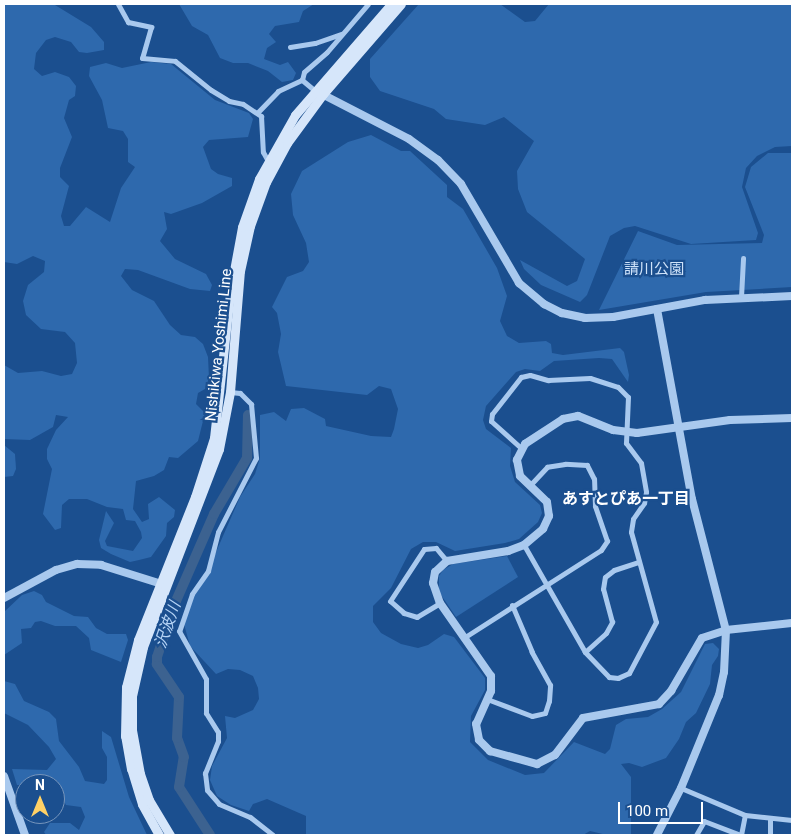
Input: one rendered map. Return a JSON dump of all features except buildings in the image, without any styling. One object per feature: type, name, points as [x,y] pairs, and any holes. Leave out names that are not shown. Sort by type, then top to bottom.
[{"type":"main road","name":"Nishikiwa Yoshimi Line","points":[[170,835],[149,800],[140,774],[132,712],[140,656],[212,446],[218,413],[237,248],[250,202],[268,161],[319,92],[391,4]]},
{"type":"main road","name":"Nishikiwa Yoshimi Line","points":[[159,835],[142,804],[131,769],[124,713],[130,668],[219,450],[230,392],[240,271],[250,226],[275,164],[319,92],[400,4]]},
{"type":"street","points":[[118,4],[128,22],[150,27],[142,58],[175,61],[211,90],[257,112],[261,116],[263,152],[268,161]]},
{"type":"street","points":[[302,80],[304,72],[327,52],[368,4]]},
{"type":"street","points":[[290,47],[315,43],[341,34]]},
{"type":"street","points":[[257,112],[278,91],[302,80]]},
{"type":"street","points":[[302,80],[319,92],[409,139],[438,160],[470,198],[510,272],[544,304],[573,316],[596,318],[741,297],[792,296]]},
{"type":"street","points":[[741,297],[743,258]]},
{"type":"street","points":[[657,309],[699,532],[726,630],[719,695],[681,788],[657,835]]},
{"type":"street","points":[[521,448],[491,420],[495,410],[525,375],[548,380],[590,378],[618,387],[628,397],[626,432],[628,447],[641,463],[646,492],[644,503],[631,526],[656,622],[633,667],[625,676],[609,678],[585,652],[524,545]]},
{"type":"street","points":[[230,392],[240,394],[251,404],[256,458],[218,532],[208,572],[192,594],[179,631],[206,679],[206,712],[218,732],[218,741],[205,772],[207,790],[219,804],[250,817],[273,835]]},
{"type":"street","points":[[792,418],[730,420],[650,433],[626,432],[578,416],[570,417],[521,448],[517,468],[547,502],[549,516],[543,529],[524,545],[508,552],[447,562],[433,577],[434,594],[491,676],[487,699],[476,724],[476,733],[483,746],[528,763],[546,762],[583,718],[659,704],[671,692],[702,638],[726,630],[792,623]]},
{"type":"street","points":[[465,637],[512,605],[601,550],[607,537],[595,506],[594,479],[587,465],[564,464],[547,467],[530,485]]},
{"type":"street","points":[[440,603],[417,617],[404,613],[390,601],[424,549],[436,548],[447,562]]},
{"type":"street","points":[[585,652],[606,633],[612,622],[603,589],[605,577],[614,570],[639,562]]},
{"type":"street","points":[[4,598],[56,570],[78,564],[101,565],[164,584]]},
{"type":"street","points":[[487,699],[532,716],[544,713],[549,701],[550,685],[532,652],[512,605]]},
{"type":"street","points":[[4,776],[24,835]]},
{"type":"street","points":[[681,788],[745,814],[770,820],[792,820]]},
{"type":"street","points":[[696,835],[704,821],[741,835],[745,814]]},
{"type":"street","points":[[770,820],[770,835]]},
{"type":"green space","points":[[4,4],[55,5],[91,27],[104,42],[104,50],[87,53],[79,52],[71,42],[55,37],[46,40],[36,53],[34,69],[42,76],[55,72],[69,77],[76,86],[75,96],[69,100],[64,118],[72,137],[60,168],[60,177],[69,186],[61,216],[64,226],[70,226],[86,207],[110,222],[121,188],[135,167],[128,162],[128,139],[123,131],[108,128],[102,100],[89,76],[90,67],[106,63],[122,68],[151,62],[171,64],[215,100],[249,113],[253,119],[248,137],[209,140],[203,147],[211,169],[218,174],[232,178],[232,186],[202,203],[171,214],[164,212],[167,229],[160,241],[175,259],[206,274],[212,285],[210,291],[190,289],[138,270],[125,269],[121,276],[132,290],[154,301],[170,325],[181,335],[195,337],[203,344],[208,357],[209,378],[205,389],[198,393],[196,404],[205,413],[198,441],[178,458],[169,457],[164,470],[154,476],[136,481],[133,509],[142,522],[149,519],[148,504],[159,497],[175,510],[174,517],[167,523],[166,536],[151,557],[130,562],[101,548],[99,540],[106,511],[114,523],[105,541],[107,546],[133,551],[142,538],[135,521],[126,520],[123,509],[107,507],[87,499],[69,499],[62,505],[61,528],[55,530],[43,514],[52,469],[47,459],[47,449],[56,430],[68,417],[56,415],[53,427],[30,440],[4,439],[4,365],[18,373],[42,371],[61,376],[72,374],[77,363],[75,343],[65,332],[41,329],[26,315],[23,301],[28,285],[44,272],[45,261],[33,256],[17,264],[4,262]]},
{"type":"green space","points":[[179,4],[314,4],[303,11],[299,22],[275,26],[269,34],[276,42],[267,48],[264,59],[280,65],[288,62],[296,73],[293,80],[282,82],[268,71],[248,63],[233,63],[220,58],[208,35],[192,26]]},
{"type":"green space","points":[[419,4],[500,4],[525,22],[535,21],[549,4],[792,4],[792,146],[775,147],[757,156],[746,168],[742,187],[758,233],[756,240],[691,244],[635,226],[624,228],[610,236],[587,295],[580,302],[541,285],[524,269],[520,260],[567,286],[577,281],[585,259],[527,212],[518,189],[517,171],[534,141],[504,117],[485,125],[446,119],[434,109],[380,91],[370,77],[370,59]]},
{"type":"green space","points":[[371,135],[401,151],[410,151],[447,185],[447,197],[463,209],[497,268],[507,296],[500,321],[507,336],[519,343],[546,341],[551,344],[552,353],[563,355],[620,348],[624,352],[629,375],[628,382],[612,359],[599,358],[554,361],[540,371],[525,369],[516,372],[486,406],[483,420],[486,429],[511,448],[510,466],[515,482],[540,505],[542,513],[538,522],[519,539],[505,543],[455,551],[436,542],[423,542],[411,549],[391,588],[373,606],[373,622],[381,633],[401,644],[418,648],[428,645],[444,634],[454,637],[485,678],[485,690],[471,716],[470,742],[488,760],[525,775],[544,773],[574,742],[605,754],[610,749],[616,725],[626,719],[648,717],[662,709],[681,692],[705,644],[713,643],[719,649],[718,656],[712,665],[710,684],[696,713],[686,722],[679,739],[666,758],[642,767],[629,763],[621,764],[631,777],[631,835],[607,835],[590,831],[583,835],[306,835],[306,816],[267,799],[253,804],[249,811],[231,805],[217,796],[210,780],[212,766],[227,738],[225,716],[235,718],[253,710],[259,699],[258,688],[253,676],[240,670],[228,669],[216,674],[190,646],[184,624],[195,592],[210,574],[213,559],[240,497],[255,474],[260,458],[260,415],[274,412],[286,421],[291,409],[304,408],[325,419],[326,426],[371,436],[391,437],[394,429],[398,409],[391,389],[379,386],[367,395],[286,386],[278,352],[281,334],[277,313],[272,307],[287,277],[303,271],[309,262],[306,243],[293,215],[291,194],[302,171],[348,142]]},
{"type":"green space","name":"請川公園","points":[[768,153],[792,153],[792,287],[706,292],[599,310],[638,231],[677,245],[762,243],[764,235],[745,187],[751,167]]},
{"type":"green space","points":[[4,445],[15,454],[16,469],[13,476],[4,477]]},
{"type":"green space","points":[[507,556],[518,577],[456,617],[439,592],[439,576],[443,570],[453,564]]},
{"type":"green space","points":[[34,591],[42,595],[46,602],[74,616],[88,617],[96,628],[107,634],[126,634],[128,640],[121,662],[91,650],[89,638],[76,626],[55,626],[41,621],[35,622],[31,628],[21,629],[22,643],[4,655],[4,612],[22,595]]},
{"type":"green space","points":[[4,681],[15,684],[24,701],[49,712],[56,719],[59,741],[79,767],[85,781],[104,784],[107,780],[107,757],[102,748],[102,731],[111,737],[129,797],[147,835],[46,835],[44,832],[49,824],[70,823],[79,830],[85,817],[81,807],[66,805],[65,803],[65,774],[15,774],[15,779],[12,769],[47,770],[56,759],[49,747],[28,725],[4,713]]},
{"type":"waterway","name":"沢波川","points":[[210,835],[179,787],[184,757],[177,738],[179,697],[157,664],[157,657],[176,601],[214,514],[247,458],[248,415]]},
{"type":"district","name":"あすとぴあ一丁目","points":[[626,499]]}]
